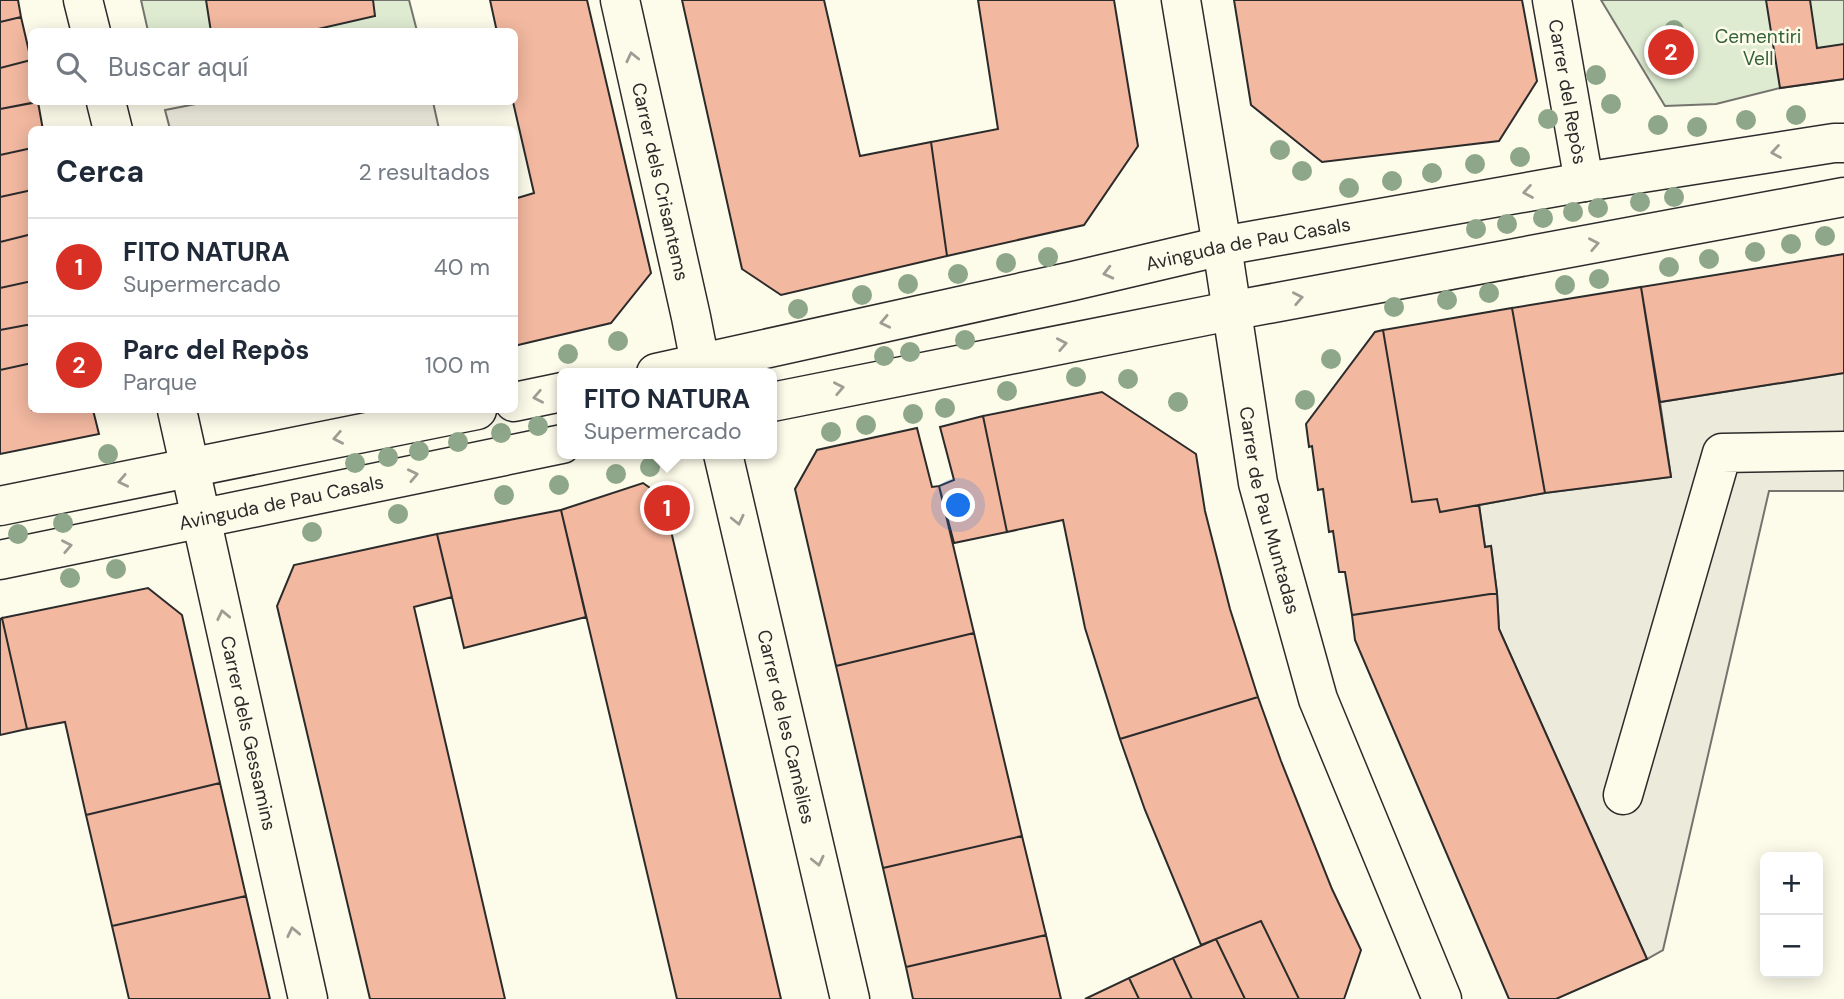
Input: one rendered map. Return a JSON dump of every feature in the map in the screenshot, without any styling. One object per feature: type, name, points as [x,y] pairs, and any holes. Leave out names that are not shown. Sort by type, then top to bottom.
[{"type":"street","points":[[83,0],[90,28]]},
{"type":"street","name":"Carrer dels Crisantems","points":[[620,0],[701,368]]},
{"type":"street","name":"Carrer de Pau Muntadas","points":[[1181,0],[1258,483],[1318,699],[1441,999]]},
{"type":"street","name":"Carrer del Repòs","points":[[1552,0],[1584,183]]},
{"type":"street","points":[[107,105],[112,126]]},
{"type":"street","name":"Avinguda de Pau Casals","points":[[701,368],[1222,246],[1584,183],[1844,143]]},
{"type":"street","points":[[777,401],[1230,311],[1844,197]]},
{"type":"street","points":[[518,401],[557,393]]},
{"type":"street","name":"Carrer dels Gessamins","points":[[178,413],[308,999]]},
{"type":"street","points":[[0,506],[462,413]]},
{"type":"street","name":"Avinguda de Pau Casals","points":[[0,560],[557,445]]},
{"type":"street","points":[[1623,795],[1722,453],[1844,451]]},
{"type":"street","name":"Carrer de les Camèlies","points":[[724,459],[850,999]]},
{"type":"green space","points":[[141,0],[409,0],[416,28],[147,28]]},
{"type":"green space","name":"Cementiri Vell","points":[[1601,0],[1844,0],[1844,79],[1780,88],[1716,104],[1665,106]]},
{"type":"shaded area","points":[[191,105],[434,105],[438,126],[169,126],[165,110]]},
{"type":"shaded area","points":[[1844,373],[1844,491],[1769,491],[1663,950],[1647,959],[1499,629],[1491,546],[1485,547],[1479,505],[1545,493],[1671,477],[1660,402]]},
{"type":"building","points":[[0,0],[18,0],[21,17],[0,22]]},
{"type":"building","points":[[206,0],[373,0],[375,16],[322,28],[210,28]]},
{"type":"building","points":[[490,0],[587,0],[651,273],[611,323],[518,345],[518,198],[534,193],[514,105],[518,105],[518,28],[496,28]]},
{"type":"building","points":[[682,0],[824,0],[860,156],[931,142],[947,256],[781,295],[742,269]]},
{"type":"building","points":[[978,0],[1114,0],[1138,146],[1084,225],[947,256],[931,142],[998,129]]},
{"type":"building","points":[[1234,0],[1522,0],[1537,81],[1499,141],[1322,162],[1251,105]]},
{"type":"building","points":[[1766,0],[1810,0],[1817,48],[1844,44],[1844,79],[1780,88]]},
{"type":"building","points":[[21,17],[28,47],[28,61],[0,68],[0,22]]},
{"type":"building","points":[[28,61],[28,104],[0,109],[0,68]]},
{"type":"building","points":[[28,104],[39,105],[42,126],[28,126],[28,149],[0,155],[0,109]]},
{"type":"building","points":[[28,149],[28,191],[0,197],[0,155]]},
{"type":"building","points":[[28,191],[28,235],[0,242],[0,197]]},
{"type":"building","points":[[28,235],[28,282],[0,288],[0,242]]},
{"type":"building","points":[[1844,254],[1844,373],[1660,402],[1641,287]]},
{"type":"building","points":[[28,282],[28,325],[0,330],[0,288]]},
{"type":"building","points":[[1641,287],[1671,477],[1545,493],[1512,308]]},
{"type":"building","points":[[1512,308],[1545,493],[1440,512],[1437,499],[1412,502],[1383,330]]},
{"type":"building","points":[[28,325],[28,364],[0,370],[0,330]]},
{"type":"building","points":[[1383,330],[1412,502],[1437,499],[1440,512],[1479,505],[1485,547],[1491,546],[1497,593],[1352,615],[1345,572],[1339,572],[1333,531],[1329,532],[1323,489],[1318,490],[1306,424],[1375,332]]},
{"type":"building","points":[[28,364],[28,413],[94,413],[99,434],[0,454],[0,370]]},
{"type":"building","points":[[1102,392],[1196,454],[1205,511],[1230,609],[1258,697],[1120,739],[1085,628],[1063,520],[1007,532],[983,416]]},
{"type":"building","points":[[983,416],[1007,532],[954,543],[939,486],[954,480],[940,427]]},
{"type":"building","points":[[917,428],[932,487],[939,486],[974,633],[836,666],[795,489],[817,450]]},
{"type":"building","points":[[643,483],[663,497],[781,999],[677,999],[561,510]]},
{"type":"building","points":[[561,510],[586,617],[464,648],[437,534]]},
{"type":"building","points":[[437,534],[452,597],[414,607],[505,999],[370,999],[277,606],[294,565]]},
{"type":"building","points":[[148,588],[182,615],[220,783],[86,815],[65,722],[27,729],[2,618]]},
{"type":"building","points":[[1497,593],[1499,629],[1647,959],[1556,999],[1509,999],[1355,640],[1352,615]]},
{"type":"building","points":[[2,618],[27,729],[0,735],[0,619]]},
{"type":"building","points":[[974,633],[1022,836],[883,868],[836,666]]},
{"type":"building","points":[[1258,697],[1332,889],[1361,950],[1344,999],[1299,999],[1261,921],[1201,945],[1145,810],[1120,739]]},
{"type":"building","points":[[220,783],[246,896],[112,926],[86,815]]},
{"type":"building","points":[[1022,836],[1046,935],[906,967],[883,868]]},
{"type":"building","points":[[246,896],[270,999],[129,999],[112,926]]},
{"type":"building","points":[[1261,921],[1299,999],[1245,999],[1216,939]]},
{"type":"building","points":[[1046,935],[1061,999],[913,999],[906,967]]},
{"type":"building","points":[[1216,939],[1245,999],[1192,999],[1173,958]]},
{"type":"building","points":[[1173,958],[1192,999],[1139,999],[1129,978]]},
{"type":"building","points":[[1129,978],[1139,999],[1085,999]]},
{"type":"place","name":"Parc del Repòs","points":[[1671,52]]},
{"type":"place","name":"FITO NATURA","points":[[667,508]]}]
